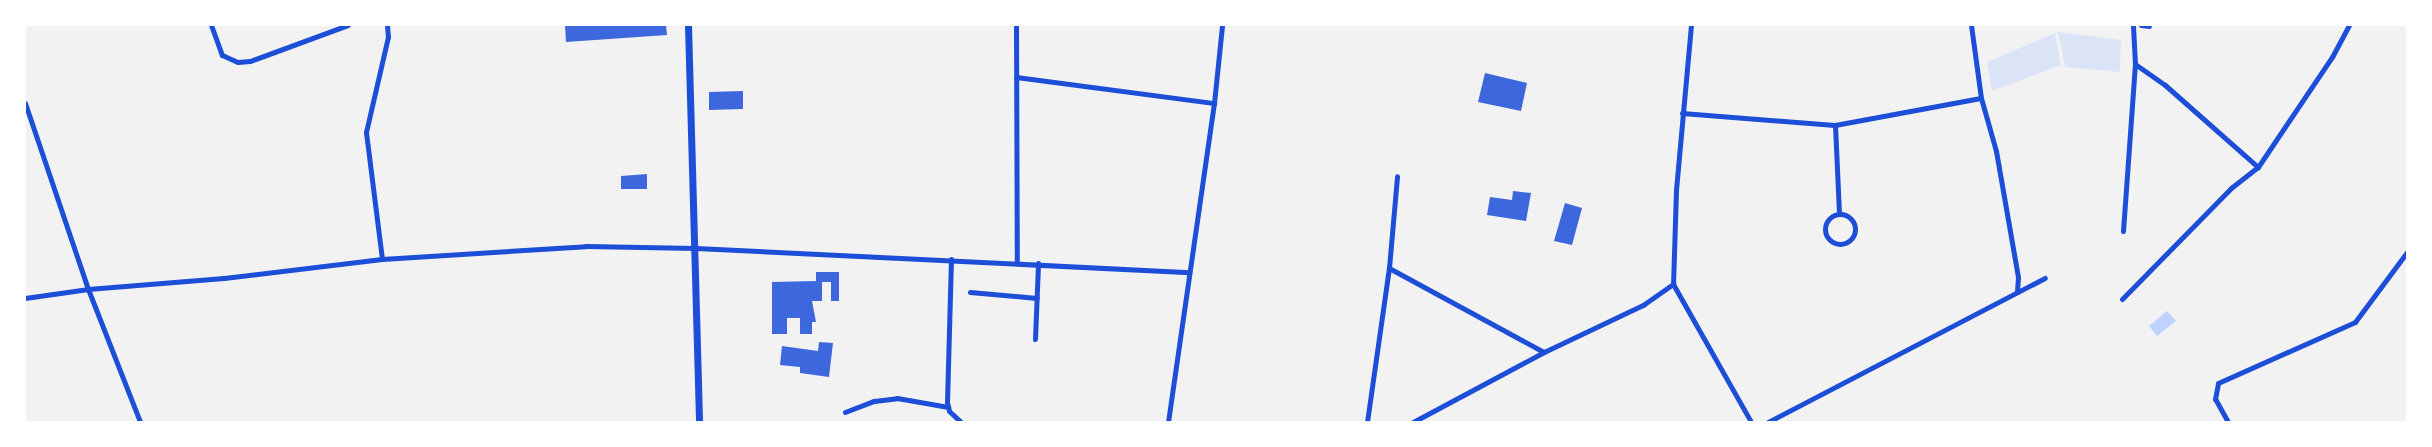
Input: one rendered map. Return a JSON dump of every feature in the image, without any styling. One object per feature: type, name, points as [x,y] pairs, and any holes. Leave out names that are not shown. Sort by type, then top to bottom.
[{"type":"main road","points":[[688,25],[696,248],[699,422]]},
{"type":"street","points":[[211,25],[222,55],[238,62],[250,61],[348,25]]},
{"type":"street","points":[[382,259],[366,132],[388,37],[387,25]]},
{"type":"street","points":[[1016,25],[1017,261]]},
{"type":"street","points":[[1168,422],[1214,103],[1222,25]]},
{"type":"street","points":[[1691,25],[1682,113],[1673,284],[1751,422]]},
{"type":"street","points":[[1971,25],[1981,98],[1996,151],[2018,277],[2017,292]]},
{"type":"street","points":[[2123,231],[2135,64],[2133,25]]},
{"type":"street","points":[[2141,25],[2149,26]]},
{"type":"street","points":[[2122,299],[2231,188],[2258,167],[2332,57],[2349,25]]},
{"type":"street","points":[[2135,64],[2165,85],[2258,167]]},
{"type":"street","points":[[1016,77],[1214,103]]},
{"type":"street","points":[[1682,113],[1835,125],[1981,98]]},
{"type":"street","points":[[25,103],[88,288],[140,422]]},
{"type":"street","points":[[1835,125],[1839,214]]},
{"type":"street","points":[[1367,422],[1389,268],[1397,176]]},
{"type":"street","points":[[1839,214],[1848,217],[1855,228],[1852,237],[1840,244],[1831,241],[1825,233],[1830,218],[1839,214]]},
{"type":"street","points":[[25,298],[88,288],[224,278],[382,259],[586,246],[696,248],[1017,261],[1189,272]]},
{"type":"street","points":[[2228,422],[2215,399],[2218,383],[2355,322],[2407,252]]},
{"type":"street","points":[[948,407],[952,259]]},
{"type":"street","points":[[1035,339],[1038,263]]},
{"type":"street","points":[[1389,268],[1544,352]]},
{"type":"street","points":[[1768,422],[2045,278]]},
{"type":"street","points":[[1413,422],[1544,352],[1643,304],[1673,284]]},
{"type":"street","points":[[970,292],[1037,298]]},
{"type":"street","points":[[845,412],[874,401],[897,398],[948,407],[962,422]]},
{"type":"shaded area","points":[[2058,32],[2121,40],[2120,72],[2065,67]]},
{"type":"shaded area","points":[[2055,33],[2061,65],[1992,91],[1987,62]]},
{"type":"water","points":[[2167,311],[2176,321],[2157,336],[2149,326]]},
{"type":"building","points":[[565,25],[666,25],[667,35],[566,42]]},
{"type":"building","points":[[1485,73],[1527,83],[1521,111],[1478,102]]},
{"type":"building","points":[[743,91],[743,109],[709,110],[709,92]]},
{"type":"building","points":[[647,174],[647,189],[621,189],[621,176]]},
{"type":"building","points":[[1513,191],[1531,193],[1526,221],[1487,215],[1490,197],[1512,200]]},
{"type":"building","points":[[1565,203],[1582,208],[1572,245],[1554,241]]},
{"type":"building","points":[[816,272],[839,272],[839,301],[831,301],[831,282],[822,282],[822,301],[812,301],[816,322],[812,322],[812,334],[800,334],[800,318],[787,318],[787,334],[772,334],[772,282],[816,281]]},
{"type":"building","points":[[819,342],[833,343],[829,377],[800,373],[800,367],[780,365],[782,346],[818,351]]}]
